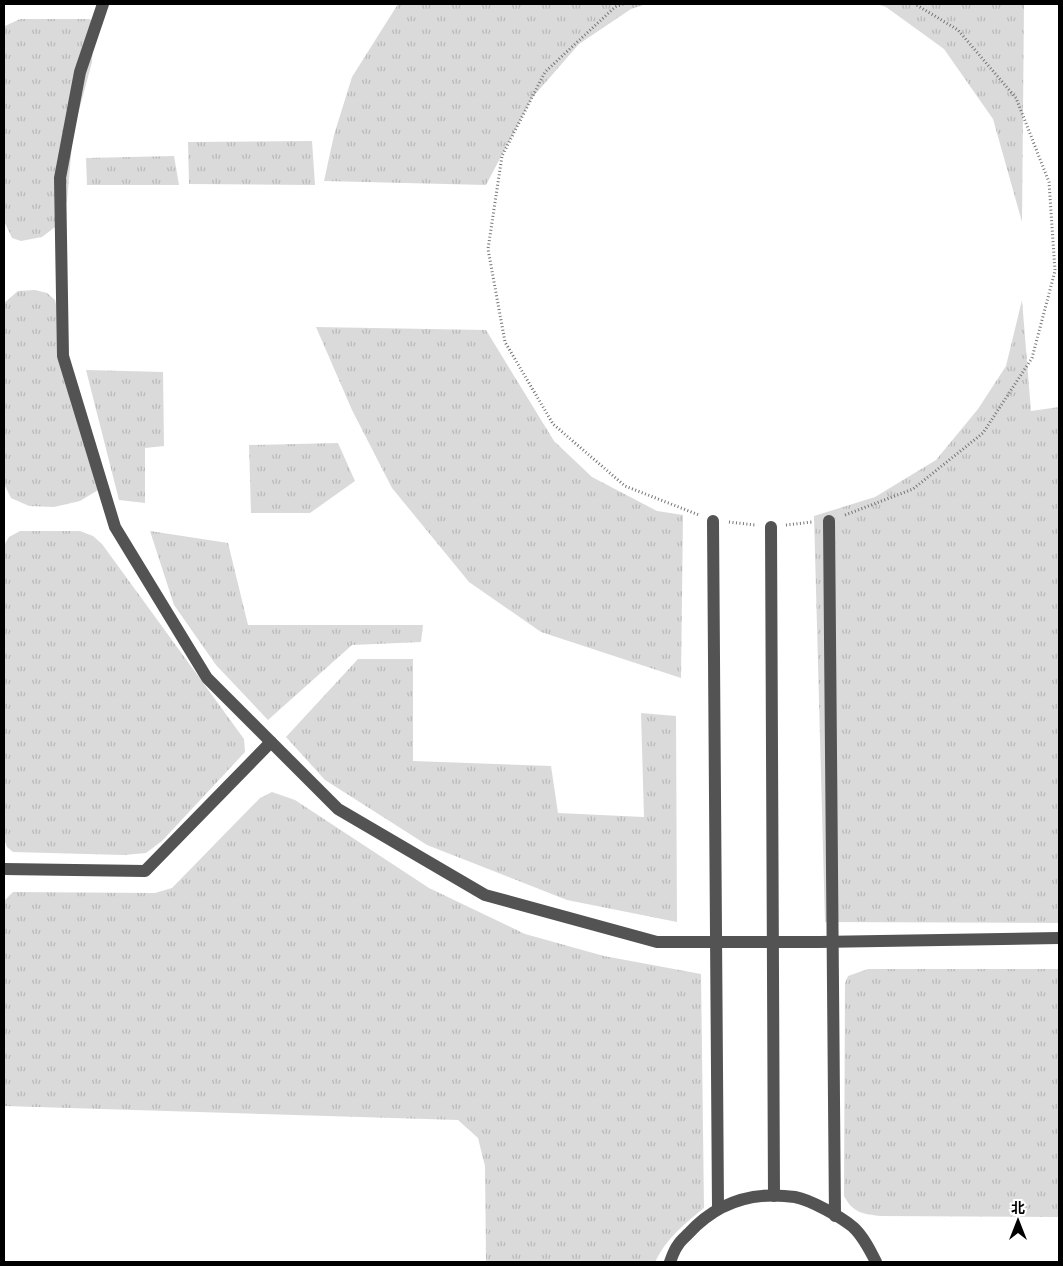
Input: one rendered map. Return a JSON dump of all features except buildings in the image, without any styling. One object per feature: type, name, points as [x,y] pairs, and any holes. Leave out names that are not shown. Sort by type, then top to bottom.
[{"type":"street","points":[[103,4],[80,72],[60,178],[63,356],[115,526],[207,678],[338,809],[484,895],[657,942],[819,942],[1059,938]]},
{"type":"street","points":[[713,520],[718,1208]]},
{"type":"street","points":[[829,521],[835,1216]]},
{"type":"street","points":[[771,526],[774,1196]]},
{"type":"street","points":[[4,869],[144,871],[271,742]]},
{"type":"street","points":[[670,1262],[678,1245],[697,1224],[718,1208],[742,1199],[774,1196],[797,1198],[827,1210],[853,1228],[868,1246],[876,1262]]},
{"type":"path","points":[[623,4],[615,7],[546,72],[502,156],[488,249],[505,342],[553,424],[625,486],[713,520],[771,526],[829,521],[913,490],[983,433],[1032,358],[1055,271],[1049,182],[1016,98],[958,30],[915,4]]},
{"type":"green space","points":[[398,4],[646,4],[631,9],[579,44],[532,98],[486,185],[324,181],[334,135],[352,77]]},
{"type":"green space","points":[[877,4],[1024,4],[1022,222],[993,119],[944,49],[886,7]]},
{"type":"green space","points":[[20,19],[89,19],[94,21],[92,62],[73,133],[67,201],[59,224],[42,237],[21,241],[12,238],[5,223],[5,26]]},
{"type":"green space","points":[[312,141],[315,185],[189,184],[188,142]]},
{"type":"green space","points":[[174,156],[179,185],[87,185],[86,158]]},
{"type":"green space","points":[[35,290],[47,293],[55,300],[98,490],[80,501],[54,507],[29,506],[11,498],[4,484],[4,303],[18,291]]},
{"type":"green space","points":[[1022,300],[1031,411],[1059,407],[1059,923],[825,922],[814,516],[875,497],[936,460],[978,409],[1006,366]]},
{"type":"green space","points":[[316,327],[486,330],[554,441],[592,477],[657,511],[683,515],[681,678],[541,632],[469,582],[392,488],[352,410]]},
{"type":"green space","points":[[86,370],[163,372],[164,446],[145,448],[145,503],[119,500]]},
{"type":"green space","points":[[338,443],[355,481],[310,513],[251,513],[249,445]]},
{"type":"green space","points":[[20,531],[80,531],[93,536],[102,544],[244,739],[245,752],[162,841],[146,853],[124,855],[13,852],[7,847],[4,839],[4,545],[9,537]]},
{"type":"green space","points":[[150,531],[228,543],[248,625],[423,625],[421,642],[352,645],[268,720],[216,665],[174,605]]},
{"type":"green space","points":[[358,659],[413,659],[413,761],[551,766],[558,813],[644,817],[641,713],[676,716],[677,922],[567,900],[427,845],[325,780],[286,737]]},
{"type":"green space","points":[[272,792],[295,800],[429,888],[525,934],[604,956],[701,974],[704,1208],[670,1239],[655,1262],[486,1262],[485,1166],[478,1138],[458,1120],[4,1106],[4,901],[13,892],[155,893],[172,888],[260,798]]},
{"type":"green space","points":[[868,969],[1059,969],[1059,1217],[881,1216],[859,1212],[847,1202],[844,1196],[845,983],[848,976]]}]
